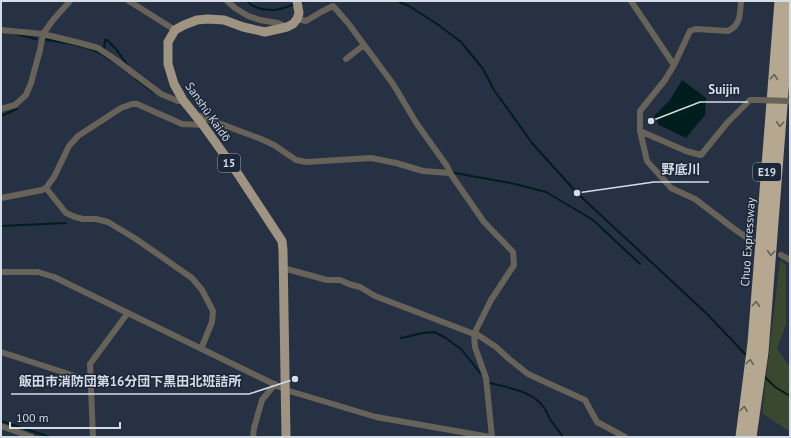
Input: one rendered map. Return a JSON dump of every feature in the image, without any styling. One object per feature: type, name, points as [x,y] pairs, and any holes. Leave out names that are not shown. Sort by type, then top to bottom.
[{"type":"highway","name":"Chuo Expressway","points":[[741,437],[753,343],[780,1]]},
{"type":"highway","name":"Chuo Expressway","points":[[751,437],[763,352],[790,1]]},
{"type":"main road","points":[[175,30],[197,20],[208,19],[224,20],[243,27],[265,32],[287,28],[293,24],[298,16],[297,1]]},
{"type":"main road","name":"Sanshū Kaidō","points":[[175,30],[168,42],[168,64],[174,84],[183,100],[238,174],[282,241],[284,250],[286,437]]},
{"type":"street","points":[[1,109],[15,106],[26,95],[31,84],[40,50],[42,34],[70,1]]},
{"type":"street","points":[[129,1],[175,30]]},
{"type":"street","points":[[227,1],[248,16],[278,23],[287,28]]},
{"type":"street","points":[[630,1],[674,65]]},
{"type":"street","points":[[741,1],[740,17],[736,26],[728,30],[696,29],[690,31],[665,80],[640,111],[640,131],[647,161],[671,188],[695,199],[753,242]]},
{"type":"street","points":[[1,272],[38,272],[54,277],[286,390],[376,417],[491,437],[486,378],[475,347],[475,334],[491,300],[514,265],[513,252],[484,222],[417,124],[393,84],[348,23],[333,6],[306,21],[298,16]]},
{"type":"street","points":[[1,30],[42,34],[98,48],[161,94],[178,101],[183,100]]},
{"type":"street","points":[[346,59],[364,45]]},
{"type":"street","points":[[640,131],[686,151],[701,155],[726,123],[750,100],[790,101]]},
{"type":"street","points":[[1,198],[46,188],[54,177],[69,146],[78,136],[126,106],[137,104],[182,124],[203,125]]},
{"type":"street","points":[[195,116],[200,116],[261,139],[274,145],[296,160],[306,162],[370,158],[396,162],[423,171],[450,173]]},
{"type":"street","points":[[46,188],[66,213],[83,219],[96,219],[108,222],[136,239],[192,278],[202,290],[213,311],[212,322],[201,349]]},
{"type":"street","points":[[781,255],[790,260]]},
{"type":"street","points":[[283,268],[327,280],[340,280],[349,284],[360,286],[375,296],[475,334],[496,347],[528,374],[585,400],[597,422],[625,437]]},
{"type":"street","points":[[93,437],[90,364],[128,314]]},
{"type":"street","points":[[1,352],[90,381]]},
{"type":"street","points":[[253,437],[262,400],[275,384]]},
{"type":"street","points":[[1,426],[32,437]]},
{"type":"shaded area","points":[[682,80],[706,98],[705,115],[686,138],[659,125],[654,116],[670,100]]},
{"type":"shaded area","points":[[780,260],[786,265],[786,324],[777,349],[790,367],[790,432],[762,413]]},
{"type":"waterway","points":[[247,1],[255,7],[270,10],[295,4]]},
{"type":"waterway","points":[[299,3],[306,1]]},
{"type":"waterway","points":[[397,1],[409,6],[461,42],[483,69],[494,90],[532,143],[577,193],[706,313],[747,356]]},
{"type":"waterway","points":[[16,34],[36,39]]},
{"type":"waterway","points":[[44,39],[85,47],[98,52],[111,60]]},
{"type":"waterway","points":[[104,49],[105,40],[107,40],[116,49],[128,66]]},
{"type":"waterway","points":[[136,79],[153,92]]},
{"type":"waterway","points":[[1,116],[17,109]]},
{"type":"waterway","points":[[455,173],[515,184],[546,192],[593,220],[640,264]]},
{"type":"waterway","points":[[1,226],[66,223]]},
{"type":"waterway","points":[[401,338],[434,332],[446,338],[461,349],[481,374]]},
{"type":"waterway","points":[[764,376],[775,387],[790,396]]},
{"type":"waterway","points":[[490,383],[524,392],[536,399],[546,410],[550,419],[563,437]]},
{"type":"waterway","points":[[1,421],[50,437]]},
{"type":"place","name":"Suijin","points":[[651,121]]},
{"type":"place","name":"野底川","points":[[577,193]]},
{"type":"place","name":"飯田市消防団第16分団下黒田北班詰所","points":[[295,379]]}]
